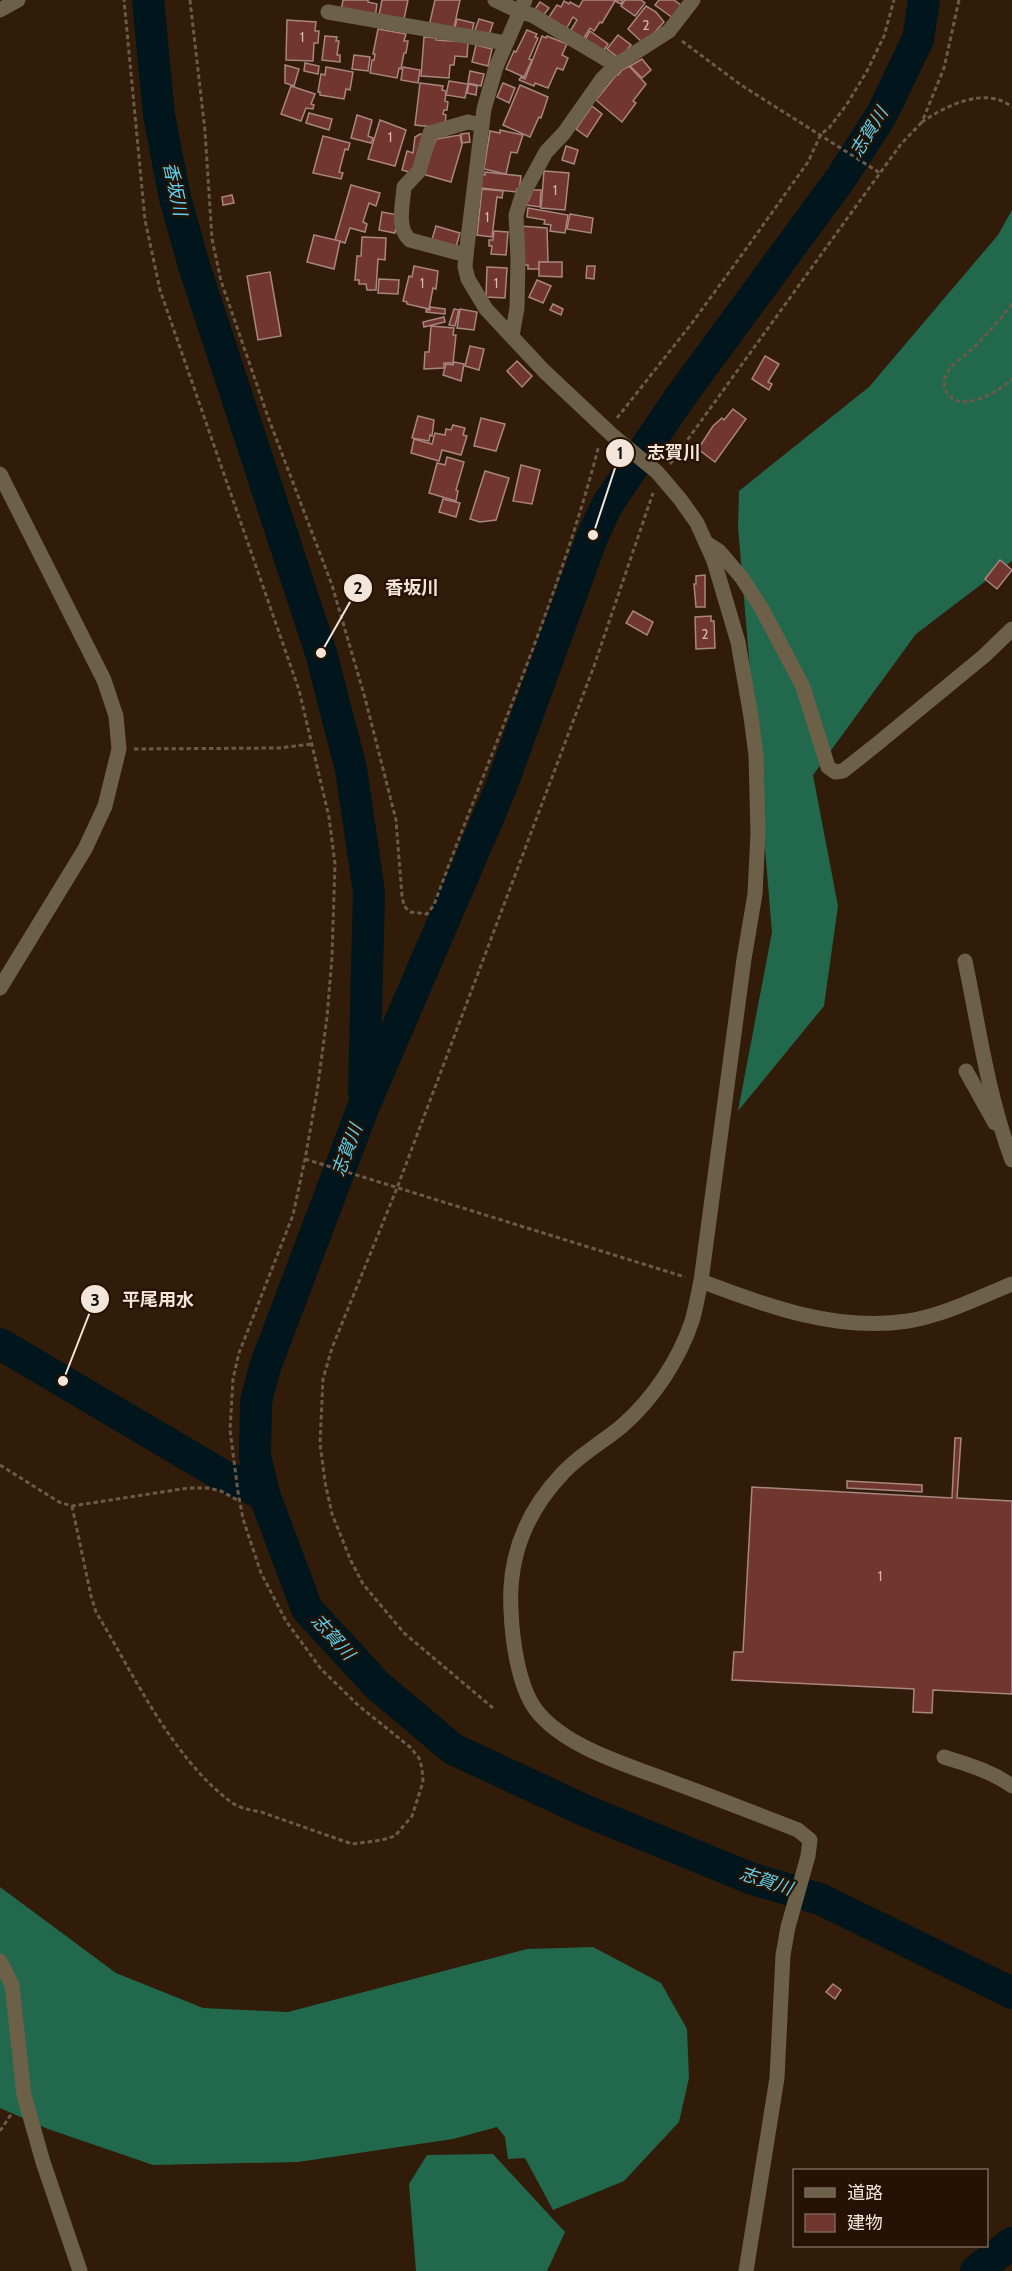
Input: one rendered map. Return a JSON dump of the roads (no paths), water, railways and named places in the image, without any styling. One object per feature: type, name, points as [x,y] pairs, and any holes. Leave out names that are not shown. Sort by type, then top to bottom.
[{"type":"street","points":[[0,10],[18,0]]},
{"type":"street","points":[[495,0],[522,6],[532,15],[616,65]]},
{"type":"street","points":[[512,336],[517,308],[516,215],[522,196],[546,152],[564,133],[602,79],[616,65],[669,31],[693,0]]},
{"type":"street","points":[[522,6],[487,94],[465,267],[473,291],[486,309],[544,371],[660,475],[680,499],[706,543],[714,561],[732,621],[751,717],[756,755],[758,833],[755,894],[744,959],[701,1281],[692,1321],[663,1380],[624,1424],[563,1472],[548,1490],[529,1520],[514,1557],[510,1586],[512,1634],[519,1668],[534,1707],[544,1720],[555,1728],[599,1753],[798,1830],[810,1840],[808,1856],[788,1927],[781,1977],[780,2049],[777,2078],[746,2271]]},
{"type":"street","points":[[328,12],[506,43]]},
{"type":"street","points":[[466,255],[410,240],[404,235],[402,226],[404,187],[419,171],[430,133],[468,122],[482,125]]},
{"type":"street","points":[[0,474],[104,680],[116,716],[119,749],[113,779],[97,828],[0,988]]},
{"type":"street","points":[[706,543],[719,551],[742,578],[762,609],[803,687],[828,767],[835,772],[843,771],[877,744],[984,656],[1012,629]]},
{"type":"street","points":[[965,962],[1001,1129],[1012,1160]]},
{"type":"street","points":[[966,1071],[990,1118],[1001,1129]]},
{"type":"street","points":[[701,1281],[747,1299],[800,1314],[862,1323],[909,1321],[953,1309],[1012,1284]]},
{"type":"street","points":[[944,1757],[982,1769],[1012,1786]]},
{"type":"street","points":[[0,1961],[12,1985],[24,2095],[43,2162],[80,2271]]},
{"type":"waterway","name":"香坂川","points":[[148,0],[159,115],[175,198],[195,269],[321,653],[351,769],[369,892],[364,1092]]},
{"type":"waterway","name":"志賀川","points":[[924,0],[918,39],[882,114],[841,178],[678,400],[607,505],[593,535],[500,790],[363,1108],[265,1367],[256,1402],[255,1456],[264,1494],[307,1609],[378,1686],[453,1749],[586,1811],[750,1878],[820,1899],[1012,1993]]},
{"type":"waterway","points":[[0,1344],[220,1474],[264,1494]]},
{"type":"waterway","name":"志賀川","points":[[976,2271],[1012,2243]]},
{"type":"place","name":"志賀川","points":[[593,535]]},
{"type":"place","name":"香坂川","points":[[321,653]]},
{"type":"place","name":"平尾用水","points":[[63,1381]]}]
